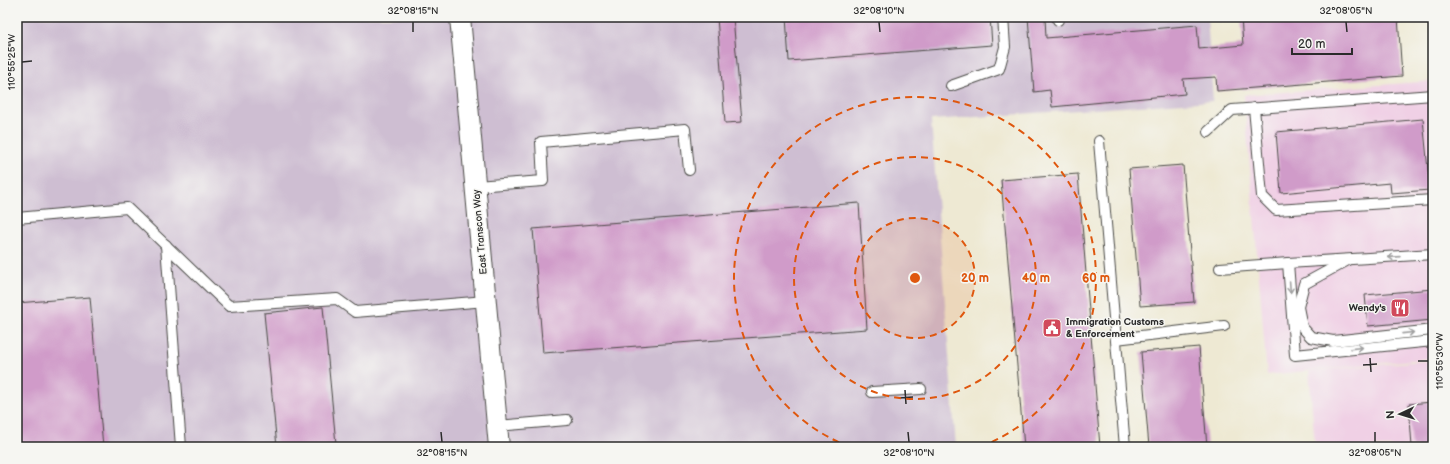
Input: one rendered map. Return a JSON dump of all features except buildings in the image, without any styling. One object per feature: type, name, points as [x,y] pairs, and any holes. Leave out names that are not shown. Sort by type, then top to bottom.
[{"type":"street","name":"East Transcon Way","points":[[460,17],[499,447]]},
{"type":"lane","points":[[951,86],[999,68],[1006,47],[1003,17]]},
{"type":"lane","points":[[1208,132],[1232,110],[1433,95]]},
{"type":"lane","points":[[1254,108],[1262,196],[1276,210],[1433,200]]},
{"type":"lane","points":[[476,186],[543,181],[541,142],[685,129],[689,170]]},
{"type":"lane","points":[[1099,141],[1125,447]]},
{"type":"lane","points":[[17,218],[128,208],[229,306],[336,299],[355,312],[486,301]]},
{"type":"lane","points":[[166,245],[181,447]]},
{"type":"lane","points":[[1220,268],[1433,254]]},
{"type":"lane","points":[[1350,259],[1304,284],[1298,307],[1302,327],[1311,337],[1333,341],[1433,330]]},
{"type":"lane","points":[[1288,263],[1295,355],[1433,341]]},
{"type":"lane","points":[[1116,339],[1224,326]]},
{"type":"lane","points":[[872,392],[920,389]]},
{"type":"lane","points":[[497,426],[567,420]]},
{"type":"shaded area","points":[[17,17],[1207,17],[1213,101],[931,120],[956,447],[17,447]]},
{"type":"shaded area","points":[[1433,81],[1433,358],[1267,375],[1244,95]]},
{"type":"shaded area","points":[[1433,360],[1433,447],[1315,447],[1309,371]]},
{"type":"place","name":"Wendy's","points":[[1400,308]]},
{"type":"place","name":"Immigration Customs & Enforcement","points":[[1052,328]]}]
